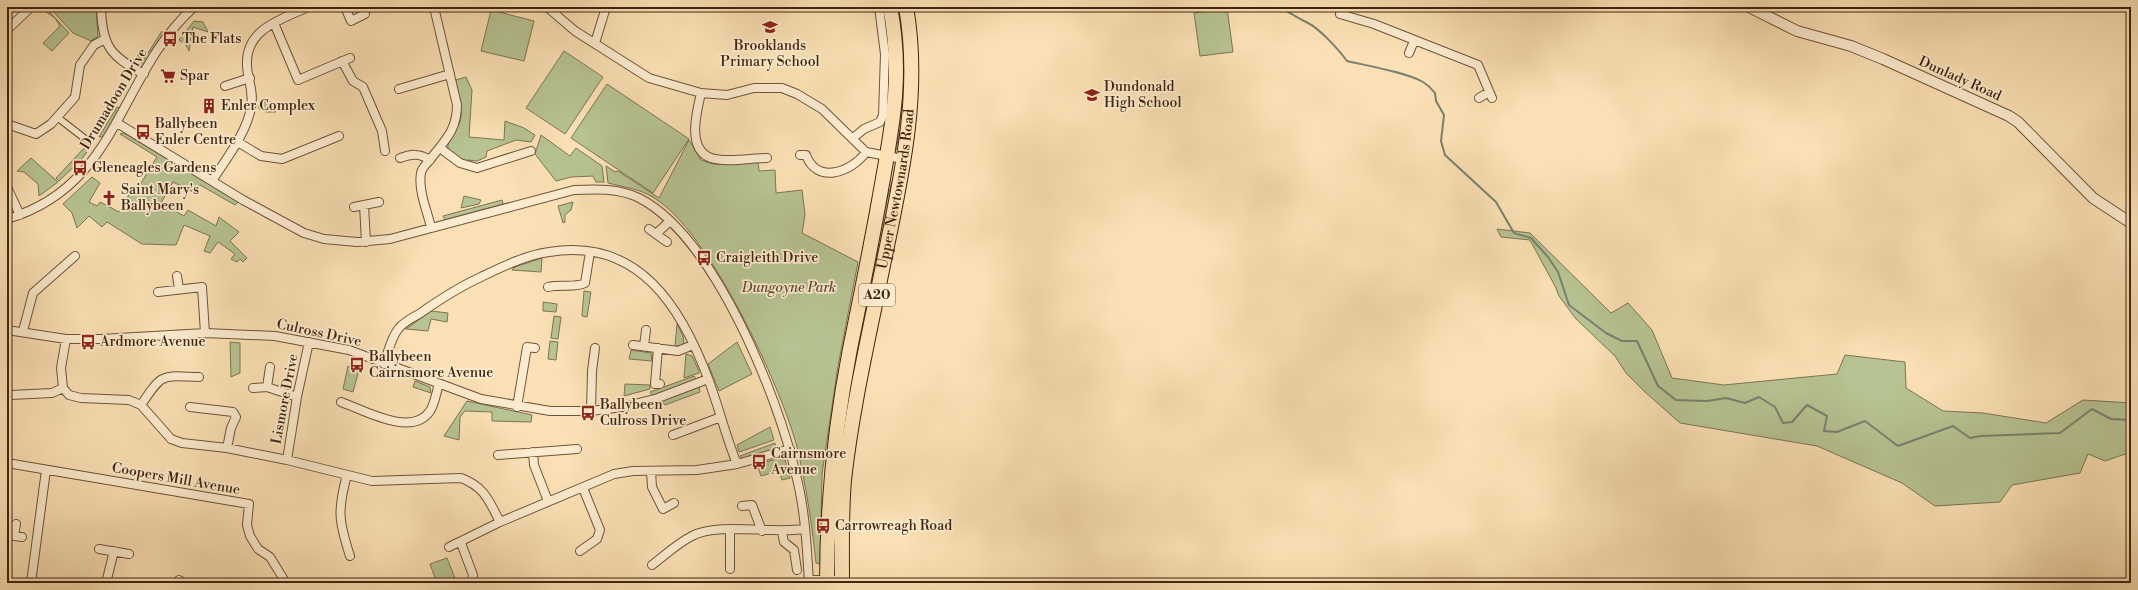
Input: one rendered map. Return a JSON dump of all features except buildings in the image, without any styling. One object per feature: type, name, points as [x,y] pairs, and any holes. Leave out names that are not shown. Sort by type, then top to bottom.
[{"type":"highway","name":"Upper Newtownards Road","points":[[827,582],[828,524],[839,416],[896,109],[897,80],[890,7]]},
{"type":"highway","name":"Upper Newtownards Road","points":[[842,582],[844,481],[853,419],[903,159],[912,78],[911,44],[906,7]]},
{"type":"street","points":[[7,30],[31,7]]},
{"type":"street","points":[[101,7],[102,29],[105,39],[113,54],[144,74]]},
{"type":"street","name":"Drumadoon Drive","points":[[7,219],[20,215],[55,197],[75,180],[98,153],[117,124],[144,74],[168,38],[194,7]]},
{"type":"street","points":[[212,181],[246,125],[251,108],[252,89],[247,66],[250,44],[259,32],[308,7]]},
{"type":"street","points":[[345,7],[351,21],[365,14]]},
{"type":"street","points":[[431,227],[420,182],[421,171],[454,128],[457,117],[457,105],[434,7]]},
{"type":"street","points":[[547,7],[575,31],[649,78],[701,93],[728,94],[754,88],[782,88],[797,94],[822,109],[866,152],[903,159]]},
{"type":"street","points":[[595,43],[606,7]]},
{"type":"street","points":[[853,138],[864,129],[880,122],[883,115],[885,54],[879,7]]},
{"type":"street","points":[[1341,7],[1340,14],[1374,24],[1414,41],[1478,64],[1481,68],[1490,95],[1479,98]]},
{"type":"street","name":"Dunlady Road","points":[[1749,7],[1797,31],[1851,46],[1883,59],[2009,116],[2018,122],[2093,198],[2131,223]]},
{"type":"street","points":[[274,23],[298,80],[346,59],[353,81],[363,87],[377,118],[380,141],[386,151]]},
{"type":"street","points":[[7,124],[36,134],[51,124],[75,97],[80,65],[94,45],[105,39]]},
{"type":"street","points":[[1409,53],[1414,41]]},
{"type":"street","points":[[399,89],[450,74]]},
{"type":"street","points":[[225,86],[250,78]]},
{"type":"street","points":[[701,93],[696,115],[696,134],[698,144],[703,152],[710,158],[767,158]]},
{"type":"street","points":[[57,117],[88,141]]},
{"type":"street","points":[[117,124],[243,200],[304,233],[324,239],[366,242],[390,239],[574,190],[598,189],[617,191],[638,197],[670,221],[701,259],[741,326],[772,396],[790,449],[797,477],[809,581],[842,582]]},
{"type":"street","points":[[236,141],[261,156],[282,159],[339,136]]},
{"type":"street","points":[[440,148],[460,163],[476,168],[531,151]]},
{"type":"street","points":[[800,156],[806,155],[812,167],[820,171],[837,173],[852,167],[866,152]]},
{"type":"street","points":[[400,158],[410,154],[421,154],[430,160]]},
{"type":"street","points":[[7,187],[20,215]]},
{"type":"street","points":[[354,207],[379,202]]},
{"type":"street","points":[[364,205],[366,242]]},
{"type":"street","points":[[657,233],[670,221]]},
{"type":"street","points":[[649,229],[657,233],[667,242]]},
{"type":"street","points":[[384,364],[399,328],[441,298],[474,280],[520,260],[548,252],[567,250],[603,254],[621,260],[654,283],[675,311],[693,345],[708,379],[737,464]]},
{"type":"street","points":[[548,287],[559,284],[580,286],[585,283],[590,252]]},
{"type":"street","points":[[23,331],[33,293],[75,256]]},
{"type":"street","points":[[177,276],[179,289]]},
{"type":"street","points":[[158,292],[202,287],[205,333]]},
{"type":"street","name":"Culross Drive","points":[[7,330],[23,331],[66,339],[100,339],[205,333],[275,336],[349,350],[481,399],[517,407],[550,411],[592,411],[623,407],[658,398],[708,379]]},
{"type":"street","points":[[644,346],[646,330]]},
{"type":"street","points":[[66,339],[60,368],[63,388],[69,395],[81,398],[129,400],[141,405],[171,439],[182,443],[228,448],[286,460],[372,481],[461,478],[474,483],[486,495],[500,522]]},
{"type":"street","name":"Lismore Drive","points":[[286,460],[297,397],[309,342]]},
{"type":"street","points":[[633,345],[678,351],[693,345]]},
{"type":"street","points":[[517,407],[527,346],[535,348]]},
{"type":"street","points":[[592,411],[592,371],[595,348]]},
{"type":"street","points":[[658,348],[655,384],[660,384]]},
{"type":"street","points":[[267,387],[270,367]]},
{"type":"street","points":[[141,405],[157,381],[168,376],[199,377]]},
{"type":"street","points":[[341,402],[385,418],[409,423],[424,418],[430,411],[439,384]]},
{"type":"street","points":[[253,388],[267,387],[297,397]]},
{"type":"street","points":[[10,395],[52,394],[63,388]]},
{"type":"street","points":[[190,407],[233,412],[236,417],[230,428],[228,448]]},
{"type":"street","points":[[673,435],[721,417]]},
{"type":"street","points":[[498,455],[577,449]]},
{"type":"street","points":[[449,547],[461,543],[500,522],[614,474],[633,471],[697,470],[737,464],[790,449]]},
{"type":"street","points":[[533,452],[534,465],[548,501]]},
{"type":"street","name":"Coopers Mill Avenue","points":[[7,463],[249,504],[247,525],[250,536],[258,549],[270,557],[286,583]]},
{"type":"street","points":[[31,583],[46,470]]},
{"type":"street","points":[[650,471],[652,487],[663,509],[674,503]]},
{"type":"street","points":[[347,475],[339,511],[341,527],[350,556]]},
{"type":"street","points":[[580,551],[597,539],[600,530],[582,488]]},
{"type":"street","points":[[742,506],[752,505],[762,531]]},
{"type":"street","points":[[14,536],[16,524]]},
{"type":"street","points":[[652,565],[692,536],[717,528],[782,532],[804,529]]},
{"type":"street","points":[[730,530],[730,569]]},
{"type":"street","points":[[782,532],[784,542],[794,550],[797,570]]},
{"type":"street","points":[[461,543],[473,575],[472,583]]},
{"type":"street","points":[[99,549],[129,554]]},
{"type":"street","points":[[106,583],[114,551]]},
{"type":"green space","points":[[39,7],[45,7],[69,33],[52,51],[43,43],[60,26],[55,18]]},
{"type":"green space","points":[[49,7],[96,7],[98,36],[91,41],[73,33]]},
{"type":"green space","points":[[895,7],[902,7],[906,81],[902,121],[896,150],[894,149]]},
{"type":"green space","points":[[1227,8],[1233,52],[1200,56],[1194,13]]},
{"type":"green space","points":[[491,10],[534,21],[524,61],[481,51]]},
{"type":"green space","points":[[194,21],[203,22],[208,32],[193,27],[189,51],[186,45],[179,40]]},
{"type":"green space","points":[[162,31],[164,34],[143,68],[139,67]]},
{"type":"green space","points":[[564,51],[603,77],[565,134],[526,108]]},
{"type":"green space","points":[[466,77],[472,90],[469,137],[504,140],[505,121],[524,128],[535,135],[531,142],[516,140],[487,151],[486,157],[477,161],[467,160],[466,163],[448,149],[449,142],[461,118],[461,108],[456,80]]},
{"type":"green space","points":[[607,84],[689,139],[653,193],[571,138]]},
{"type":"green space","points":[[269,100],[276,112],[266,112],[259,109],[258,105]]},
{"type":"green space","points":[[117,107],[120,108],[105,136],[99,137]]},
{"type":"green space","points":[[124,133],[238,202],[235,205],[200,185],[195,193],[173,182],[161,203],[184,216],[188,210],[216,226],[219,217],[239,232],[230,241],[247,258],[243,262],[240,259],[237,262],[231,259],[235,254],[218,242],[210,253],[204,251],[210,236],[184,225],[176,245],[142,244],[107,222],[102,227],[89,216],[77,228],[72,213],[63,204],[92,177],[100,183],[89,202],[97,206],[100,202],[119,212],[134,186],[138,188],[157,157],[120,134]]},
{"type":"green space","points":[[541,135],[570,156],[576,148],[602,166],[604,182],[596,182],[593,176],[571,177],[556,181],[535,154]]},
{"type":"green space","name":"Dungoyne Park","points":[[689,140],[701,160],[713,164],[758,162],[759,171],[775,170],[776,193],[802,190],[805,215],[802,233],[858,262],[838,366],[822,474],[820,564],[816,563],[811,519],[797,447],[776,387],[740,311],[719,274],[697,241],[675,215],[649,195],[638,190],[608,183],[606,166],[615,172],[618,171],[659,198]]},
{"type":"green space","points":[[87,145],[90,148],[81,160],[59,181],[56,178]]},
{"type":"green space","points":[[31,158],[58,182],[39,196],[38,184],[24,172],[17,171]]},
{"type":"green space","points":[[896,167],[869,304],[867,304],[865,302],[879,228]]},
{"type":"green space","points":[[464,196],[481,200],[479,204],[461,208]]},
{"type":"green space","points":[[502,200],[503,203],[501,205],[445,220],[443,216]]},
{"type":"green space","points":[[573,202],[571,210],[565,215],[565,222],[563,223],[558,206]]},
{"type":"green space","points":[[1497,229],[1530,233],[1611,313],[1628,303],[1652,330],[1672,378],[1724,385],[1837,374],[1845,355],[1905,362],[1906,388],[1943,411],[1983,413],[2046,423],[2083,400],[2131,403],[2131,452],[2105,461],[2088,454],[2080,473],[2012,485],[2000,502],[1935,506],[1902,483],[1817,446],[1680,423],[1626,373],[1615,356],[1576,319],[1559,296],[1530,240],[1501,237]]},
{"type":"green space","points":[[542,258],[541,272],[512,270],[515,267]]},
{"type":"green space","points":[[584,291],[591,292],[587,317],[582,316]]},
{"type":"green space","points":[[543,302],[557,304],[556,312],[543,311]]},
{"type":"green space","points":[[431,311],[448,313],[447,322],[431,319],[428,331],[406,329]]},
{"type":"green space","points":[[554,316],[561,317],[558,339],[551,338]]},
{"type":"green space","points":[[677,324],[683,336],[684,343],[680,346],[675,346]]},
{"type":"green space","points":[[550,341],[558,342],[556,360],[548,359]]},
{"type":"green space","points":[[230,342],[240,343],[240,373],[231,377]]},
{"type":"green space","points":[[737,342],[752,374],[719,391],[708,364]]},
{"type":"green space","points":[[631,350],[651,353],[652,361],[629,359]]},
{"type":"green space","points":[[686,354],[692,356],[699,373],[684,378]]},
{"type":"green space","points":[[348,366],[359,370],[353,392],[343,389]]},
{"type":"green space","points":[[694,376],[697,380],[653,396],[650,392]]},
{"type":"green space","points":[[415,381],[430,387],[431,393],[413,387]]},
{"type":"green space","points":[[625,384],[650,385],[650,389],[624,396]]},
{"type":"green space","points":[[699,387],[700,392],[665,405],[661,401]]},
{"type":"green space","points":[[467,401],[532,415],[531,422],[492,421],[492,412],[465,411],[460,417],[459,440],[444,436]]},
{"type":"green space","points":[[770,427],[774,440],[739,452],[737,445]]},
{"type":"green space","points":[[775,443],[776,449],[744,458],[740,456]]},
{"type":"green space","points":[[776,459],[785,460],[790,478],[782,480],[779,471],[761,476],[757,465]]},
{"type":"green space","points":[[447,558],[457,583],[437,583],[430,564]]},
{"type":"waterway","points":[[1280,7],[1318,30],[1347,61],[1406,75],[1427,84],[1435,93],[1436,101],[1444,115],[1441,141],[1445,155],[1496,202],[1514,233],[1531,238],[1548,257],[1558,272],[1569,305],[1606,333],[1622,341],[1637,341],[1658,386],[1676,400],[1707,401],[1726,398],[1745,403],[1759,397],[1775,407],[1783,423],[1792,422],[1807,405],[1827,416],[1824,431],[1837,432],[1865,421],[1898,446],[1953,426],[1970,438],[1981,436],[2060,433],[2092,409],[2111,419],[2131,420]]},
{"type":"place","name":"Brooklands Primary School","points":[[770,27]]},
{"type":"place","name":"The Flats","points":[[170,39]]},
{"type":"place","name":"Spar","points":[[168,76]]},
{"type":"place","name":"Dundonald High School","points":[[1092,95]]},
{"type":"place","name":"Enler Complex","points":[[209,106]]},
{"type":"place","name":"Ballybeen Enler Centre","points":[[143,132]]},
{"type":"place","name":"Gleneagles Gardens","points":[[80,168]]},
{"type":"place","name":"Saint Mary's Ballybeen","points":[[109,198]]},
{"type":"place","name":"Craigleith Drive","points":[[704,258]]},
{"type":"place","name":"Ardmore Avenue","points":[[88,342]]},
{"type":"place","name":"Ballybeen Cairnsmore Avenue","points":[[357,365]]},
{"type":"place","name":"Ballybeen Culross Drive","points":[[588,413]]},
{"type":"place","name":"Cairnsmore Avenue","points":[[759,462]]},
{"type":"place","name":"Carrowreagh Road","points":[[823,526]]}]
